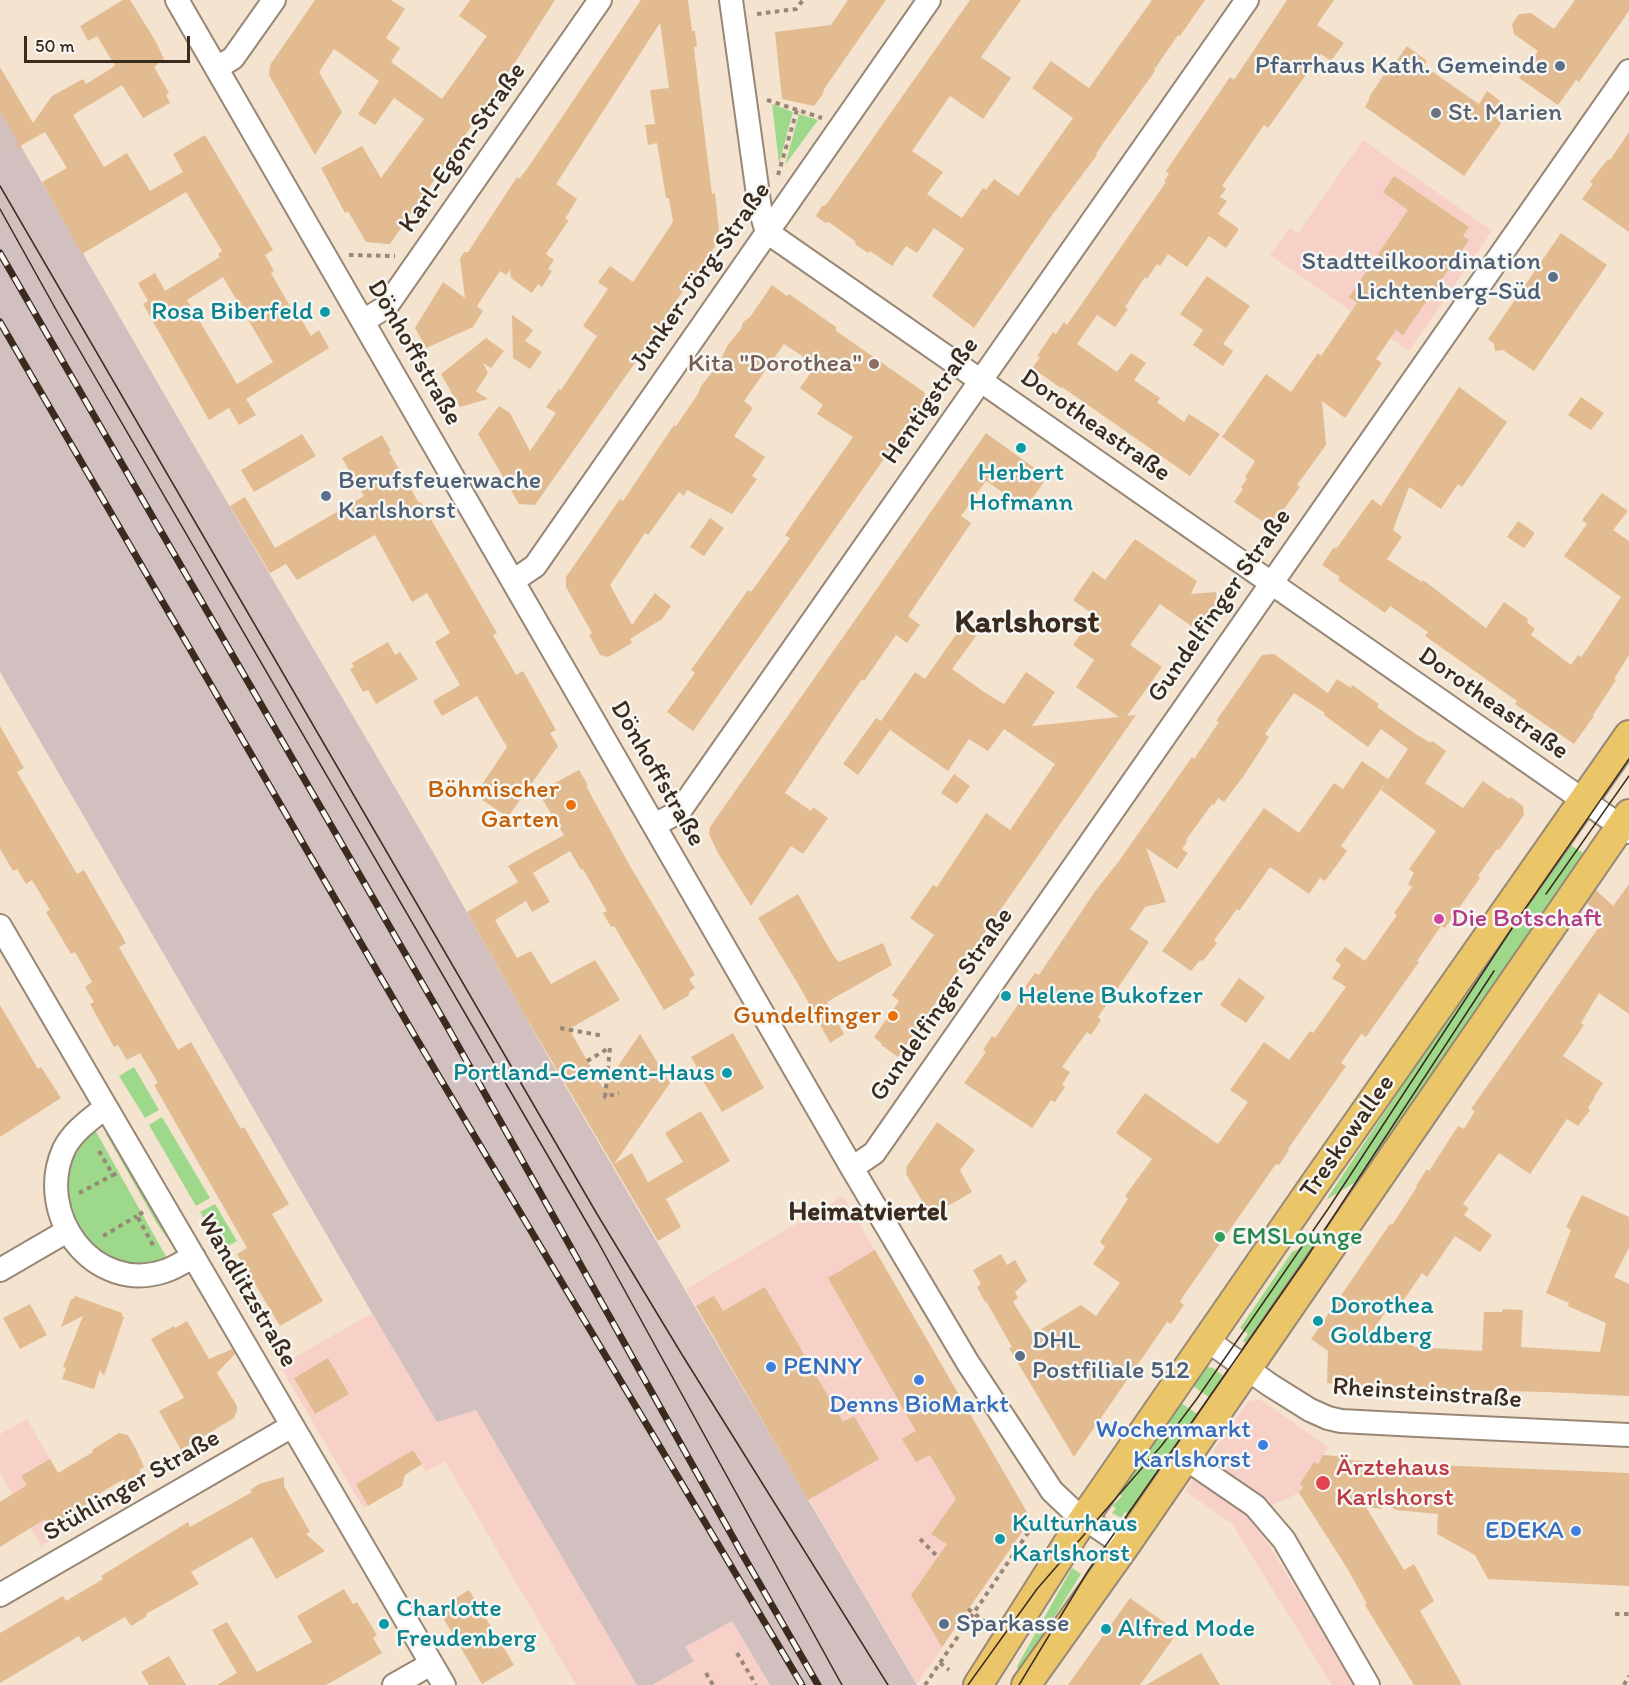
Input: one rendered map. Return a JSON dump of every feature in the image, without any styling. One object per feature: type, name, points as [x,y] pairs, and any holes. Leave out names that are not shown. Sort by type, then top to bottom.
[{"type":"main road","name":"Treskowallee","points":[[982,1683],[1084,1518],[1629,735]]},
{"type":"main road","name":"Treskowallee","points":[[1026,1685],[1626,824]]},
{"type":"street","name":"Dönhoffstraße","points":[[177,0],[959,1349],[1052,1491],[1065,1504],[1125,1546]]},
{"type":"street","points":[[217,68],[233,58],[274,0]]},
{"type":"street","name":"Karl-Egon-Straße","points":[[363,321],[386,307],[600,0]]},
{"type":"street","points":[[731,0],[760,209],[767,232]]},
{"type":"street","name":"Junker-Jörg-Straße","points":[[513,580],[535,566],[929,0]]},
{"type":"street","name":"Hentigstraße","points":[[654,825],[679,812],[1247,0]]},
{"type":"street","name":"Gundelfinger Straße","points":[[852,1168],[874,1153],[879,1146],[1629,71]]},
{"type":"street","name":"Dorotheastraße","points":[[767,232],[1583,801]]},
{"type":"street","name":"Treskowallee","points":[[1583,801],[1626,824]]},
{"type":"street","name":"Wandlitzstraße","points":[[0,926],[444,1685]]},
{"type":"street","points":[[106,1107],[83,1124],[66,1147],[58,1164],[55,1183],[57,1208],[67,1231],[82,1251],[102,1265],[121,1272],[139,1274],[164,1271],[194,1257]]},
{"type":"street","points":[[0,1270],[67,1231]]},
{"type":"street","name":"Rheinsteinstraße","points":[[1207,1340],[1310,1410],[1341,1421],[1629,1435]]},
{"type":"street","name":"Stühlinger Straße","points":[[0,1595],[292,1426]]},
{"type":"street","points":[[1185,1458],[1255,1506],[1284,1540],[1368,1685]]},
{"type":"street","points":[[394,1685],[431,1664]]},
{"type":"path","points":[[757,14],[796,9],[803,0]]},
{"type":"path","points":[[763,99],[823,118]]},
{"type":"path","points":[[778,177],[797,110]]},
{"type":"path","points":[[349,255],[402,256]]},
{"type":"path","points":[[560,1028],[604,1036]]},
{"type":"path","points":[[587,1061],[610,1048],[605,1097],[619,1093]]},
{"type":"path","points":[[99,1151],[113,1175]]},
{"type":"path","points":[[79,1194],[123,1170]]},
{"type":"path","points":[[103,1236],[147,1210]]},
{"type":"path","points":[[137,1216],[154,1247]]},
{"type":"path","points":[[925,1685],[1036,1521]]},
{"type":"path","points":[[920,1539],[938,1557]]},
{"type":"path","points":[[968,1609],[984,1621]]},
{"type":"path","points":[[1615,1614],[1629,1614]]},
{"type":"path","points":[[737,1653],[756,1685]]},
{"type":"path","points":[[940,1663],[949,1670]]},
{"type":"path","points":[[706,1673],[713,1685]]},
{"type":"path","points":[[1624,1685],[1629,1676]]},
{"type":"shaded area","points":[[0,110],[433,852],[550,1060],[917,1685],[770,1685],[732,1621],[685,1647],[694,1661],[652,1685],[637,1685],[476,1410],[437,1422],[372,1313],[0,672]]},
{"type":"shaded area","points":[[1363,140],[1492,231],[1409,351],[1270,255],[1290,228],[1298,233]]},
{"type":"shaded area","points":[[843,1196],[1031,1519],[917,1684],[686,1289]]},
{"type":"shaded area","points":[[372,1313],[437,1421],[476,1410],[637,1685],[576,1685],[445,1461],[426,1472],[421,1465],[405,1475],[402,1486],[363,1508],[280,1366]]},
{"type":"shaded area","points":[[1261,1400],[1328,1447],[1318,1464],[1314,1462],[1299,1493],[1250,1515],[1355,1685],[1332,1685],[1232,1524],[1185,1491],[1248,1401]]},
{"type":"shaded area","points":[[27,1419],[85,1520],[41,1546],[0,1473],[0,1434]]},
{"type":"shaded area","points":[[732,1621],[770,1685],[652,1685],[693,1661],[684,1647]]},
{"type":"green space","points":[[772,104],[793,112],[779,163]]},
{"type":"green space","points":[[799,114],[818,120],[785,165]]},
{"type":"green space","points":[[1566,842],[1583,853],[1367,1175],[1326,1200]]},
{"type":"green space","points":[[134,1067],[159,1110],[145,1118],[119,1076]]},
{"type":"green space","points":[[162,1117],[210,1198],[196,1206],[149,1125]]},
{"type":"green space","points":[[95,1130],[168,1260],[144,1268],[111,1261],[74,1228],[64,1181],[75,1152]]},
{"type":"green space","points":[[107,1130],[174,1248],[156,1222],[106,1134]]},
{"type":"green space","points":[[215,1204],[237,1241],[222,1249],[200,1212]]},
{"type":"green space","points":[[1328,1233],[1250,1346],[1243,1341],[1248,1334],[1240,1328],[1292,1252]]},
{"type":"green space","points":[[1203,1368],[1213,1368],[1228,1379],[1213,1400],[1190,1384]]},
{"type":"green space","points":[[1178,1401],[1199,1415],[1130,1515],[1125,1512],[1121,1518],[1112,1513],[1116,1508],[1112,1506],[1122,1496],[1118,1492]]},
{"type":"green space","points":[[1072,1568],[1081,1574],[1019,1674],[1017,1667]]},
{"type":"building","points":[[123,0],[130,0],[164,59],[154,67],[169,93],[166,95],[170,103],[143,118],[122,85],[73,115],[104,167],[127,153],[150,191],[183,172],[173,154],[205,135],[273,250],[265,255],[274,271],[271,273],[298,320],[301,319],[311,336],[319,330],[329,348],[246,399],[256,415],[239,425],[229,408],[209,420],[143,304],[148,301],[138,283],[155,273],[165,291],[220,257],[218,254],[222,251],[186,192],[82,254],[42,182],[67,168],[45,132],[13,150],[18,143],[0,111],[0,67],[33,123],[52,96],[83,79],[86,84],[115,66],[97,36],[88,41],[80,26]],"holes":[[[223,277],[273,362],[237,384],[187,300]]]},
{"type":"building","points":[[315,0],[391,0],[405,9],[386,38],[400,48],[391,62],[442,99],[487,36],[459,16],[470,0],[555,0],[512,67],[390,244],[366,242],[348,211],[345,213],[321,168],[362,146],[381,178],[424,119],[394,98],[375,125],[358,114],[379,81],[334,49],[319,72],[342,112],[315,155],[269,75],[270,65]]},
{"type":"building","points":[[641,0],[688,0],[692,31],[695,31],[697,47],[694,47],[695,57],[712,194],[715,193],[719,230],[716,245],[669,311],[671,314],[663,327],[661,326],[535,505],[519,504],[478,434],[499,406],[510,413],[530,451],[556,413],[546,407],[559,389],[561,390],[597,336],[583,326],[608,289],[598,282],[610,266],[633,282],[673,222],[669,198],[666,198],[657,143],[648,145],[645,125],[655,124],[650,90],[669,88],[660,23],[556,184],[577,199],[565,219],[569,220],[546,254],[554,260],[548,269],[552,271],[542,287],[538,284],[532,293],[511,278],[510,270],[506,275],[500,271],[477,306],[483,311],[473,327],[426,348],[415,328],[443,282],[465,298],[460,259],[464,252],[468,252],[517,177],[519,179],[527,169]]},
{"type":"building","points":[[848,0],[886,0],[814,106],[782,99],[775,32],[831,25]]},
{"type":"building","points":[[970,0],[1021,0],[981,57],[1011,78],[983,119],[950,96],[912,151],[943,172],[927,194],[962,218],[983,188],[986,190],[994,179],[1018,196],[1073,118],[1032,88],[1051,61],[1089,88],[1152,0],[1205,0],[1180,36],[1178,35],[1097,155],[974,328],[932,296],[964,249],[934,228],[917,253],[906,246],[892,266],[870,251],[868,253],[829,222],[825,223],[816,216]]},
{"type":"building","points":[[1287,0],[1334,0],[1317,25],[1344,43],[1331,61],[1321,54],[1268,128],[1264,125],[1222,186],[1226,189],[1220,197],[1227,201],[1218,214],[1239,229],[1226,248],[1209,236],[1187,267],[1168,254],[1160,266],[1157,264],[1147,279],[1145,277],[1125,307],[1128,309],[1115,327],[1097,315],[1077,344],[1117,372],[1131,353],[1146,363],[1134,380],[1160,398],[1157,402],[1184,422],[1189,414],[1220,434],[1190,476],[1032,368],[1053,332],[1056,334],[1064,322],[1067,325],[1166,182],[1164,181],[1169,174],[1166,171],[1230,77],[1234,80]]},
{"type":"building","points":[[1575,0],[1629,0],[1629,11],[1579,82],[1576,80],[1558,105],[1519,78],[1538,51],[1514,34],[1512,24],[1519,14],[1531,13],[1554,29]]},
{"type":"building","name":"St. Marien","points":[[1407,46],[1427,61],[1424,66],[1479,104],[1487,91],[1506,105],[1496,118],[1502,122],[1464,176],[1365,107],[1393,61],[1395,63]]},
{"type":"building","points":[[1629,132],[1629,232],[1582,199],[1593,184],[1590,182],[1608,159],[1610,160]]},
{"type":"building","points":[[1394,176],[1469,227],[1463,236],[1469,240],[1403,335],[1396,330],[1376,359],[1382,363],[1345,418],[1322,401],[1326,445],[1297,485],[1300,487],[1269,526],[1234,502],[1243,489],[1241,487],[1247,479],[1245,477],[1255,461],[1222,437],[1266,374],[1291,392],[1318,353],[1321,356],[1357,303],[1349,297],[1408,210],[1383,192]]},
{"type":"building","points":[[1561,233],[1607,265],[1534,371],[1503,350],[1495,351],[1494,344],[1488,339]]},
{"type":"building","points":[[1207,276],[1250,306],[1223,344],[1233,351],[1223,366],[1193,345],[1203,330],[1180,314]]},
{"type":"building","points":[[772,285],[787,296],[789,294],[836,327],[836,331],[924,392],[926,399],[693,731],[667,712],[695,673],[691,670],[748,590],[751,592],[790,538],[785,535],[853,437],[817,414],[823,405],[800,388],[816,365],[784,344],[744,401],[753,408],[734,436],[765,457],[752,476],[757,479],[732,514],[687,490],[684,496],[679,492],[648,535],[645,533],[610,585],[632,625],[655,593],[671,606],[662,619],[630,639],[632,643],[608,657],[600,655],[589,635],[592,633],[566,587],[566,577],[620,499],[623,501],[674,425],[676,426],[701,386],[719,364],[727,346],[741,329],[743,322],[750,317]]},
{"type":"building","points":[[512,315],[533,330],[525,341],[542,352],[530,369],[513,358]]},
{"type":"building","points":[[486,338],[504,351],[491,368],[483,363],[488,373],[476,391],[488,399],[460,407],[441,374]]},
{"type":"building","points":[[1459,387],[1507,422],[1462,487],[1458,484],[1441,509],[1409,487],[1393,530],[1402,537],[1387,559],[1422,582],[1423,580],[1486,628],[1504,602],[1528,619],[1527,622],[1535,629],[1531,635],[1571,665],[1578,655],[1581,657],[1587,649],[1621,597],[1564,556],[1587,524],[1582,520],[1602,493],[1628,511],[1613,530],[1629,541],[1629,655],[1594,716],[1574,744],[1515,704],[1517,701],[1425,636],[1428,632],[1390,606],[1385,613],[1338,580],[1340,577],[1322,565],[1372,499],[1381,506]]},
{"type":"building","points":[[1581,397],[1604,413],[1591,430],[1568,415]]},
{"type":"building","points":[[986,433],[1047,477],[1026,508],[986,481],[961,516],[971,523],[908,616],[920,625],[907,643],[896,635],[864,681],[862,679],[785,793],[811,811],[813,807],[828,818],[803,854],[791,846],[751,906],[718,853],[709,834],[710,827]]},
{"type":"building","points":[[302,434],[316,456],[254,492],[241,470]]},
{"type":"building","points":[[382,435],[391,451],[389,452],[419,503],[421,502],[497,633],[493,635],[516,675],[523,671],[556,730],[550,733],[558,746],[510,814],[503,814],[475,795],[507,747],[477,696],[442,716],[433,701],[460,685],[435,642],[450,633],[427,593],[412,602],[375,535],[297,580],[286,564],[270,573],[230,506],[245,497],[275,548],[364,496],[342,458]]},
{"type":"building","points":[[710,518],[724,528],[704,556],[690,547]]},
{"type":"building","points":[[1518,521],[1535,533],[1524,548],[1507,537]]},
{"type":"building","points":[[1135,539],[1197,581],[1191,594],[1216,592],[1217,604],[1202,627],[1199,625],[1197,630],[1160,604],[1130,645],[1162,667],[1127,716],[1136,715],[898,1057],[874,1037],[899,1001],[892,995],[934,935],[910,918],[933,885],[937,887],[986,813],[1010,830],[1055,764],[1004,729],[988,751],[969,739],[948,771],[890,730],[858,775],[843,764],[876,718],[881,721],[915,672],[925,679],[962,626],[976,636],[952,669],[984,692],[1004,704],[1026,672],[1055,692],[1032,726],[1119,717],[1076,687],[1094,660],[1073,645],[1094,615],[1073,600],[1093,571],[1105,580]]},
{"type":"building","points":[[388,642],[395,655],[400,652],[418,679],[376,704],[368,690],[363,692],[350,669],[354,667],[352,663]]},
{"type":"building","points":[[1274,654],[1328,693],[1337,679],[1351,688],[1352,685],[1379,704],[1377,707],[1417,735],[1431,743],[1432,741],[1446,751],[1425,783],[1463,808],[1483,781],[1523,806],[1524,815],[1478,876],[1480,878],[1445,928],[1441,926],[1417,961],[1419,962],[1366,1037],[1361,1034],[1341,1063],[1346,1066],[1279,1165],[1276,1164],[1184,1295],[1180,1302],[1184,1305],[1171,1324],[1167,1322],[1074,1457],[1009,1348],[1012,1347],[977,1287],[981,1284],[973,1270],[1001,1254],[1007,1265],[1015,1260],[1027,1281],[1015,1292],[1018,1298],[1013,1302],[1033,1334],[1081,1305],[1096,1316],[1120,1283],[1093,1264],[1105,1247],[1100,1242],[1128,1199],[1125,1196],[1152,1159],[1116,1133],[1145,1093],[1218,1144],[1248,1102],[1230,1090],[1264,1042],[1289,1060],[1310,1031],[1313,1033],[1346,987],[1332,978],[1341,965],[1335,960],[1345,947],[1365,961],[1397,915],[1394,913],[1412,887],[1408,884],[1414,873],[1409,869],[1436,831],[1381,790],[1408,749],[1381,729],[1368,747],[1324,715],[1325,713],[1294,693],[1265,734],[1269,737],[1243,777],[1224,802],[1218,798],[1214,805],[1212,804],[1186,840],[1182,849],[1188,853],[1177,869],[1146,848],[1166,902],[1145,907],[1130,929],[1149,942],[1098,1017],[1101,1020],[1091,1035],[1087,1032],[1062,1067],[1070,1072],[1062,1085],[1065,1087],[1055,1102],[1051,1100],[1032,1128],[964,1083],[986,1052],[983,1050],[992,1036],[995,1038],[1028,990],[1025,987],[1035,973],[1039,975],[1096,890],[1192,757],[1194,759],[1219,722],[1216,721],[1262,655]]},
{"type":"building","points":[[0,726],[24,768],[17,772],[77,874],[84,870],[126,943],[119,947],[178,1050],[191,1042],[241,1129],[244,1127],[289,1204],[272,1214],[323,1301],[280,1326],[237,1254],[247,1248],[154,1085],[158,1083],[140,1053],[127,1060],[118,1045],[114,1047],[90,1004],[94,1002],[85,987],[92,982],[75,952],[71,954],[46,912],[50,910],[32,880],[26,884],[17,869],[13,871],[0,849]]},
{"type":"building","points":[[1362,761],[1388,779],[1341,846],[1347,851],[1325,881],[1320,878],[1309,894],[1270,867],[1239,911],[1237,909],[1214,940],[1217,943],[1203,961],[1200,960],[1191,971],[1162,951],[1264,808],[1299,833],[1334,783],[1343,789]]},
{"type":"building","points":[[579,770],[630,866],[695,975],[689,979],[695,988],[688,996],[664,1010],[614,926],[611,927],[603,913],[607,911],[570,851],[533,873],[550,902],[532,912],[526,901],[495,920],[517,958],[531,951],[551,984],[595,960],[620,1000],[569,1029],[603,1088],[640,1034],[670,1083],[614,1164],[632,1153],[648,1182],[683,1162],[665,1133],[701,1111],[730,1161],[666,1199],[681,1227],[658,1241],[527,1019],[467,912],[518,882],[508,866],[564,835],[538,792]]},
{"type":"building","points":[[954,774],[970,786],[957,804],[941,793]]},
{"type":"building","points":[[1629,884],[1629,1014],[1599,993],[1581,1023],[1584,1025],[1563,1056],[1603,1083],[1588,1108],[1590,1110],[1578,1126],[1567,1119],[1530,1174],[1499,1153],[1463,1204],[1469,1208],[1464,1215],[1492,1235],[1480,1252],[1455,1236],[1427,1277],[1422,1273],[1403,1301],[1396,1296],[1368,1338],[1400,1339],[1400,1344],[1414,1345],[1414,1347],[1482,1351],[1484,1312],[1502,1312],[1503,1309],[1523,1310],[1521,1347],[1600,1352],[1606,1323],[1546,1293],[1571,1230],[1566,1227],[1582,1195],[1629,1217],[1629,1248],[1614,1277],[1629,1284],[1629,1396],[1546,1392],[1460,1390],[1459,1392],[1401,1386],[1399,1389],[1327,1383],[1328,1351],[1311,1339],[1390,1224],[1392,1225],[1427,1169],[1429,1171],[1458,1126],[1464,1129],[1475,1111],[1471,1109],[1604,920],[1587,903],[1596,890],[1613,906]]},
{"type":"building","points":[[798,894],[839,962],[883,943],[892,965],[827,1002],[844,1034],[830,1043],[801,989],[758,918]]},
{"type":"building","points":[[1239,978],[1265,997],[1246,1023],[1220,1005]]},
{"type":"building","points":[[0,1005],[38,1069],[41,1067],[61,1098],[0,1137]]},
{"type":"building","name":"Portland-Cement-Haus","points":[[733,1033],[764,1088],[722,1112],[695,1068],[697,1067],[691,1057]]},
{"type":"building","points":[[937,1122],[975,1150],[960,1170],[972,1192],[931,1216],[906,1174],[907,1166]]},
{"type":"building","name":"Denns BioMarkt","points":[[875,1250],[1031,1519],[942,1647],[911,1595],[947,1544],[931,1534],[956,1499],[930,1455],[916,1462],[902,1439],[916,1431],[828,1278]]},
{"type":"building","name":"PENNY","points":[[765,1287],[843,1422],[854,1416],[879,1459],[808,1500],[696,1306],[714,1296],[723,1311]]},
{"type":"building","points":[[75,1296],[122,1313],[124,1317],[104,1376],[100,1370],[94,1389],[62,1379],[66,1368],[63,1367],[83,1316],[61,1327],[71,1299]]},
{"type":"building","points":[[30,1304],[47,1335],[20,1349],[3,1318]]},
{"type":"building","points":[[187,1321],[209,1359],[232,1349],[235,1354],[217,1373],[237,1406],[237,1411],[234,1418],[181,1450],[159,1411],[184,1398],[151,1339]]},
{"type":"building","points":[[328,1358],[349,1394],[315,1414],[294,1378]]},
{"type":"building","points":[[119,1433],[128,1435],[137,1451],[144,1467],[139,1470],[141,1473],[125,1482],[124,1479],[92,1498],[94,1500],[65,1517],[65,1521],[56,1526],[47,1524],[45,1519],[0,1547],[0,1502],[27,1485],[21,1476],[50,1459],[58,1473]]},
{"type":"building","points":[[413,1450],[422,1464],[405,1475],[402,1486],[368,1506],[356,1484]]},
{"type":"building","points":[[1323,1455],[1348,1457],[1348,1460],[1412,1464],[1629,1473],[1629,1586],[1488,1579],[1475,1555],[1437,1534],[1438,1514],[1396,1510],[1378,1500],[1383,1509],[1366,1507],[1404,1570],[1414,1564],[1434,1601],[1420,1611],[1462,1685],[1414,1685],[1365,1605],[1367,1604],[1347,1568],[1299,1493],[1303,1487],[1300,1484],[1314,1462],[1318,1464]]},
{"type":"building","points":[[284,1477],[284,1486],[310,1532],[306,1534],[325,1551],[276,1579],[252,1537],[191,1572],[199,1584],[146,1614],[147,1616],[131,1626],[125,1617],[82,1642],[79,1636],[0,1683],[0,1633],[63,1596],[66,1601],[103,1579],[101,1576],[188,1522],[190,1527],[252,1492],[250,1490],[259,1484]]},
{"type":"building","points":[[344,1589],[353,1604],[357,1602],[377,1635],[373,1638],[382,1653],[326,1685],[217,1685],[237,1673],[212,1630],[227,1622],[257,1672],[312,1642],[297,1616]]},
{"type":"building","points":[[469,1590],[514,1665],[482,1684],[438,1609]]},
{"type":"building","points":[[1130,1598],[1178,1632],[1140,1685],[1068,1685]]},
{"type":"building","points":[[1201,1653],[1220,1685],[1146,1685]]},
{"type":"building","points":[[169,1656],[186,1685],[149,1685],[141,1672]]},
{"type":"tram line","points":[[0,186],[597,1214],[888,1685]]},
{"type":"tram line","points":[[0,209],[59,315],[598,1242],[842,1685]]},
{"type":"tram line","points":[[968,1685],[1037,1589],[1162,1445],[1196,1400],[1328,1209],[1520,916],[1629,759]]},
{"type":"tram line","points":[[1546,894],[1629,776]]},
{"type":"tram line","points":[[1019,1685],[1088,1571],[1305,1260],[1494,971]]},
{"type":"railway","points":[[0,253],[447,1026],[818,1685]]},
{"type":"railway","points":[[0,322],[416,1038],[802,1685]]},
{"type":"place","name":"Pfarrhaus Kath. Gemeinde","points":[[1560,66]]},
{"type":"place","name":"St. Marien","points":[[1436,113]]},
{"type":"place","name":"Stadtteilkoordination Lichtenberg-Süd","points":[[1553,277]]},
{"type":"place","name":"Rosa Biberfeld","points":[[325,312]]},
{"type":"place","name":"Kita \"Dorothea\"","points":[[874,364]]},
{"type":"place","name":"Herbert Hofmann","points":[[1021,448]]},
{"type":"place","name":"Berufsfeuerwache Karlshorst","points":[[326,496]]},
{"type":"place","name":"Böhmischer Garten","points":[[571,805]]},
{"type":"place","name":"Die Botschaft","points":[[1439,919]]},
{"type":"place","name":"Helene Bukofzer","points":[[1006,996]]},
{"type":"place","name":"Gundelfinger","points":[[893,1016]]},
{"type":"place","name":"Portland-Cement-Haus","points":[[727,1073]]},
{"type":"place","name":"EMSLounge","points":[[1220,1237]]},
{"type":"place","name":"Dorothea Goldberg","points":[[1318,1321]]},
{"type":"place","name":"DHL Postfiliale 512","points":[[1020,1356]]},
{"type":"place","name":"PENNY","points":[[771,1367]]},
{"type":"place","name":"Denns BioMarkt","points":[[919,1380]]},
{"type":"place","name":"Wochenmarkt Karlshorst","points":[[1263,1445]]},
{"type":"place","name":"Ärztehaus Karlshorst","points":[[1323,1483]]},
{"type":"place","name":"EDEKA","points":[[1576,1531]]},
{"type":"place","name":"Kulturhaus Karlshorst","points":[[1000,1539]]},
{"type":"place","name":"Charlotte Freudenberg","points":[[384,1624]]},
{"type":"place","name":"Sparkasse","points":[[944,1624]]},
{"type":"place","name":"Alfred Mode","points":[[1106,1629]]},
{"type":"district","name":"Karlshorst","points":[[1027,624]]},
{"type":"district","name":"Heimatviertel","points":[[868,1213]]}]
